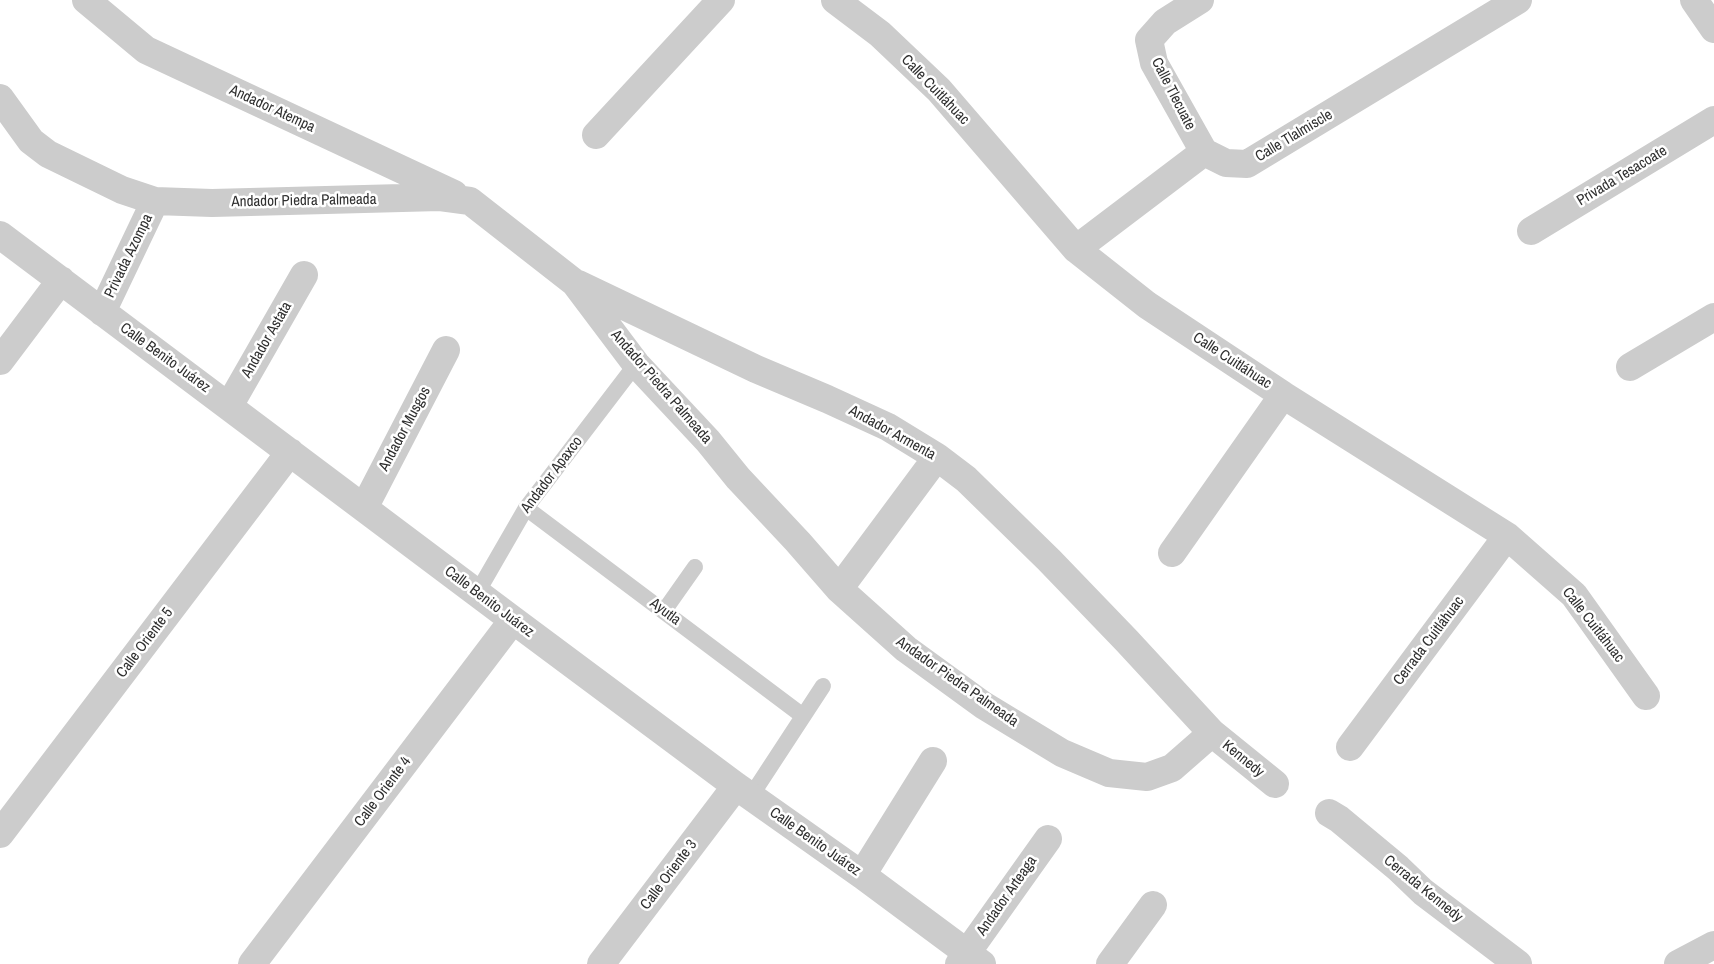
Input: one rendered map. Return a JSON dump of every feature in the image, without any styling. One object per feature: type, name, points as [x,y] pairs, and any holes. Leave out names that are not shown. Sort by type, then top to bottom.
[{"type":"street","name":"Andador Atempa","points":[[86,0],[146,50],[470,201]]},
{"type":"street","points":[[596,135],[720,0]]},
{"type":"street","name":"Calle Cuitláhuac","points":[[835,0],[880,34],[939,90],[1076,249],[1146,305],[1283,395],[1507,536],[1574,595],[1646,696]]},
{"type":"street","name":"Calle Tlecuate","points":[[1200,0],[1165,22],[1149,40],[1154,63],[1204,152]]},
{"type":"street","name":"Calle Tlalmiscle","points":[[1204,152],[1226,163],[1247,164],[1518,0]]},
{"type":"street","points":[[1694,0],[1714,30]]},
{"type":"street","name":"Andador Piedra Palmeada","points":[[0,98],[31,141],[48,154],[122,190],[155,201],[212,203],[440,197],[470,201],[575,283],[636,364],[708,441],[738,478],[839,589],[906,649],[983,705],[1062,753],[1109,773],[1147,777],[1172,768],[1212,733]]},
{"type":"street","name":"Privada Tesacoate","points":[[1531,231],[1714,120]]},
{"type":"street","points":[[1076,249],[1204,152]]},
{"type":"street","name":"Privada Azompa","points":[[102,312],[155,201]]},
{"type":"street","name":"Calle Benito Juárez","points":[[0,235],[513,620],[744,791],[862,875],[969,960]]},
{"type":"street","name":"Andador Astata","points":[[229,406],[304,275]]},
{"type":"street","points":[[0,361],[61,280]]},
{"type":"street","name":"Andador Armenta","points":[[575,283],[756,369],[888,427],[937,457],[966,479],[1049,560],[1212,733]]},
{"type":"street","points":[[1630,367],[1714,317]]},
{"type":"street","name":"Andador Musgos","points":[[364,508],[446,350]]},
{"type":"street","points":[[1172,553],[1283,395]]},
{"type":"street","name":"Calle Oriente 5","points":[[0,834],[290,452]]},
{"type":"street","points":[[839,589],[937,457]]},
{"type":"street","name":"Cerrada Cuitláhuac","points":[[1350,747],[1507,536]]},
{"type":"street","name":"Calle Oriente 4","points":[[252,964],[513,620]]},
{"type":"street","name":"Kennedy","points":[[1212,733],[1275,784]]},
{"type":"street","points":[[862,875],[932,761]]},
{"type":"street","name":"Calle Oriente 3","points":[[601,964],[744,791]]},
{"type":"street","name":"Cerrada Kennedy","points":[[1328,813],[1339,818],[1423,892],[1518,964]]},
{"type":"street","name":"Andador Arteaga","points":[[969,960],[1048,839]]},
{"type":"street","points":[[1110,964],[1153,905]]},
{"type":"street","points":[[1678,964],[1714,945]]},
{"type":"lane","name":"Andador Apaxco","points":[[477,593],[526,508],[636,364]]},
{"type":"lane","name":"Ayutla","points":[[526,508],[803,716]]},
{"type":"lane","points":[[664,610],[694,567]]},
{"type":"lane","points":[[744,791],[803,716],[823,686]]}]
